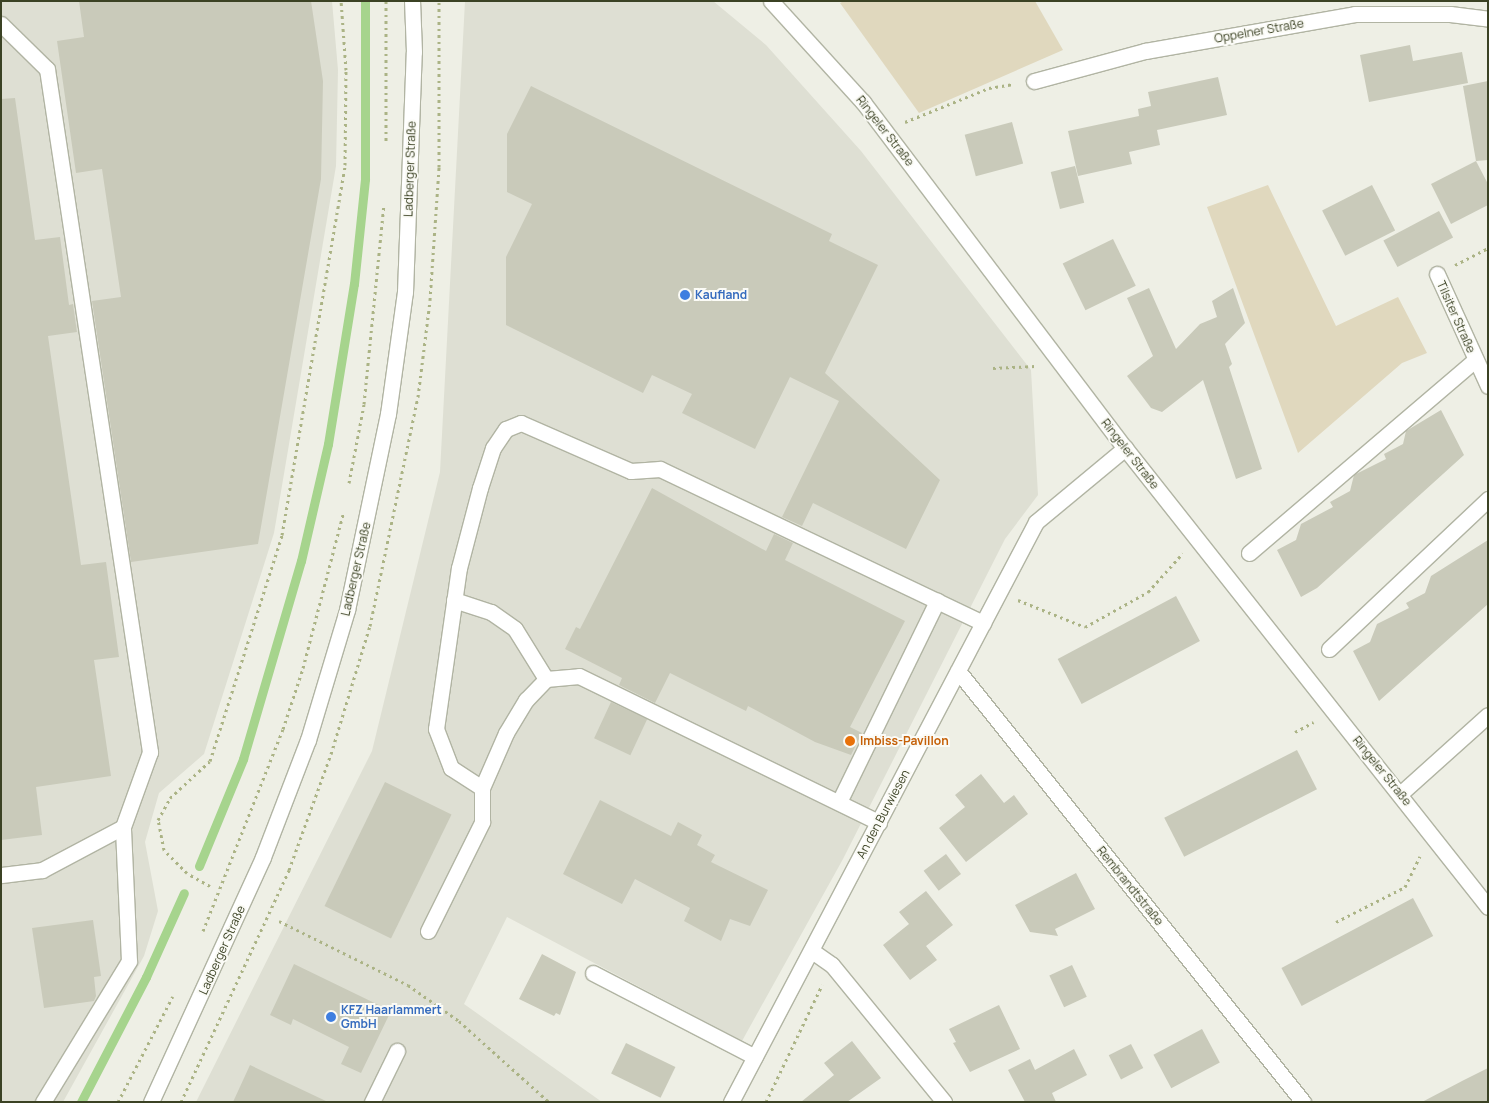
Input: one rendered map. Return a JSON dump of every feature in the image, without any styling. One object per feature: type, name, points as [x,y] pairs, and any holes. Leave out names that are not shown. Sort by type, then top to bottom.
[{"type":"street","name":"Ladberger Straße","points":[[151,1102],[263,858],[308,740],[347,610],[388,414],[405,292],[414,52],[412,1]]},
{"type":"street","name":"Ringeler Straße","points":[[772,1],[815,46],[889,135],[1125,448],[1488,907]]},
{"type":"street","name":"Oppelner Straße","points":[[1034,81],[1145,51],[1355,14],[1450,14],[1488,19]]},
{"type":"street","points":[[1,24],[47,69],[150,752],[123,827],[129,961],[43,1102]]},
{"type":"street","name":"Tilsiter Straße","points":[[1437,274],[1488,386]]},
{"type":"street","points":[[1248,554],[1475,360]]},
{"type":"street","points":[[482,788],[451,768],[436,729],[454,600],[471,524],[493,448],[506,430],[521,422],[631,471],[660,469],[983,622]]},
{"type":"street","name":"An den Burwiesen","points":[[731,1102],[1036,522],[1125,448]]},
{"type":"street","points":[[1329,649],[1488,499]]},
{"type":"street","points":[[454,600],[491,612],[515,629],[546,680]]},
{"type":"street","points":[[839,802],[938,601]]},
{"type":"street","name":"Rembrandtstraße","points":[[958,670],[1303,1102]]},
{"type":"street","points":[[428,931],[482,822],[482,788],[526,700],[546,680],[579,676],[879,822]]},
{"type":"street","points":[[1400,794],[1488,715]]},
{"type":"street","points":[[1,875],[42,870],[123,827]]},
{"type":"street","points":[[812,951],[832,965],[944,1102]]},
{"type":"street","points":[[593,973],[755,1057]]},
{"type":"street","points":[[372,1102],[397,1051]]},
{"type":"path","points":[[210,886],[186,873],[164,850],[158,820],[170,798],[210,761],[282,535],[345,165],[341,1]]},
{"type":"path","points":[[386,1],[386,149]]},
{"type":"path","points":[[889,135],[907,120],[989,88],[1034,81]]},
{"type":"path","points":[[348,486],[364,404],[385,197]]},
{"type":"path","points":[[1437,274],[1488,248]]},
{"type":"path","points":[[993,368],[1041,366],[1056,355]]},
{"type":"path","points":[[200,936],[288,712],[345,504]]},
{"type":"path","points":[[999,592],[1086,626],[1148,592],[1197,540]]},
{"type":"path","points":[[1336,922],[1406,887],[1425,846],[1434,838]]},
{"type":"path","points":[[279,921],[408,986],[459,1021],[549,1102]]},
{"type":"path","points":[[766,1102],[832,965]]},
{"type":"path","points":[[118,1102],[176,989]]},
{"type":"shaded area","points":[[1,1],[332,1],[338,70],[336,166],[274,533],[204,754],[159,793],[145,842],[158,911],[144,956],[63,1102],[1,1102]]},
{"type":"shaded area","points":[[465,1],[713,1],[766,45],[861,151],[1031,370],[1038,495],[1005,539],[843,859],[742,1041],[507,917],[464,1004],[602,1102],[196,1102],[372,751],[440,472]]},
{"type":"shaded area","points":[[844,1],[1035,1],[1063,50],[919,113],[840,3]]},
{"type":"shaded area","points":[[1268,185],[1336,326],[1398,297],[1427,353],[1402,363],[1298,453],[1207,207]]},
{"type":"building","points":[[79,1],[311,1],[323,81],[321,179],[258,544],[131,562],[92,301],[121,297],[102,169],[76,173],[57,41],[84,37]]},
{"type":"building","points":[[1410,45],[1413,61],[1462,52],[1468,83],[1369,102],[1360,55]]},
{"type":"building","points":[[1218,77],[1227,115],[1157,130],[1160,145],[1129,152],[1132,164],[1078,176],[1068,131],[1139,116],[1138,109],[1151,106],[1148,92]]},
{"type":"building","points":[[1488,81],[1488,160],[1476,161],[1463,86]]},
{"type":"building","name":"Kaufland","points":[[531,86],[832,234],[829,241],[878,265],[825,373],[940,480],[906,549],[813,503],[802,526],[782,517],[839,401],[790,377],[755,449],[682,413],[692,394],[652,375],[643,393],[506,325],[506,257],[532,204],[507,192],[507,134]]},
{"type":"building","points":[[15,98],[35,240],[60,237],[69,305],[73,304],[77,332],[48,336],[81,565],[106,562],[119,657],[94,660],[111,776],[36,787],[42,835],[1,840],[1,99]]},
{"type":"building","points":[[1012,122],[1023,164],[976,176],[965,135]]},
{"type":"building","points":[[1476,161],[1488,184],[1488,205],[1451,224],[1431,184]]},
{"type":"building","points":[[1075,166],[1084,203],[1060,209],[1051,172]]},
{"type":"building","points":[[1372,185],[1395,230],[1345,256],[1322,210]]},
{"type":"building","points":[[1439,211],[1453,237],[1397,267],[1383,241]]},
{"type":"building","points":[[1113,239],[1136,286],[1085,310],[1063,264]]},
{"type":"building","points":[[1149,288],[1176,349],[1200,324],[1217,317],[1212,301],[1233,288],[1245,323],[1225,344],[1232,364],[1229,367],[1262,469],[1236,479],[1203,380],[1162,412],[1151,408],[1127,376],[1153,356],[1127,298]]},
{"type":"building","points":[[1441,410],[1464,455],[1317,588],[1301,597],[1277,550],[1296,540],[1301,524],[1333,507],[1330,502],[1350,491],[1354,475],[1386,459],[1384,454],[1403,444],[1406,431]]},
{"type":"building","points":[[652,488],[766,551],[774,534],[793,543],[785,560],[905,621],[850,727],[862,733],[851,755],[815,742],[748,706],[746,711],[670,673],[655,703],[619,685],[622,678],[565,649],[576,627],[580,629]]},
{"type":"building","points":[[1488,540],[1488,604],[1379,701],[1353,651],[1370,642],[1377,624],[1409,608],[1406,603],[1425,593],[1431,576]]},
{"type":"building","points":[[1176,596],[1200,641],[1082,704],[1058,659]]},
{"type":"building","points":[[611,702],[647,719],[630,755],[594,738]]},
{"type":"building","points":[[1297,750],[1317,789],[1184,857],[1164,818]]},
{"type":"building","points":[[981,774],[1004,803],[1014,795],[1028,814],[966,862],[939,828],[965,807],[955,795]]},
{"type":"building","points":[[385,782],[452,814],[391,938],[325,906]]},
{"type":"building","points":[[600,800],[671,836],[678,822],[702,835],[697,845],[715,855],[711,862],[768,890],[750,926],[730,919],[721,941],[684,921],[690,908],[635,879],[622,904],[563,874]]},
{"type":"building","points":[[946,854],[961,874],[939,891],[924,871]]},
{"type":"building","points":[[1076,873],[1095,909],[1055,929],[1058,936],[1030,932],[1015,905]]},
{"type":"building","points":[[926,891],[953,925],[926,946],[937,960],[910,980],[883,945],[909,924],[899,912]]},
{"type":"building","points":[[1413,898],[1433,936],[1302,1006],[1281,968]]},
{"type":"building","points":[[93,920],[101,976],[94,977],[96,996],[94,1001],[44,1008],[32,928]]},
{"type":"building","points":[[542,954],[576,972],[560,1015],[556,1013],[554,1016],[519,999]]},
{"type":"building","name":"KFZ Haarlammert GmbH","points":[[294,964],[391,1011],[361,1073],[341,1064],[349,1047],[293,1019],[291,1025],[270,1015]]},
{"type":"building","points":[[1072,965],[1087,997],[1064,1007],[1049,976]]},
{"type":"building","points":[[999,1005],[1020,1049],[970,1072],[953,1043],[956,1042],[949,1029]]},
{"type":"building","points":[[1202,1029],[1220,1063],[1171,1088],[1153,1055]]},
{"type":"building","points":[[852,1041],[881,1078],[847,1102],[801,1102],[834,1075],[824,1063]]},
{"type":"building","points":[[626,1043],[675,1067],[661,1098],[611,1074]]},
{"type":"building","points":[[1131,1044],[1143,1068],[1121,1079],[1109,1055]]},
{"type":"building","points":[[1074,1049],[1087,1075],[1052,1093],[1056,1102],[1025,1102],[1008,1070],[1030,1059],[1035,1070]]},
{"type":"building","points":[[250,1065],[328,1102],[233,1102]]},
{"type":"building","points":[[1488,1068],[1488,1102],[1422,1102],[1464,1080]]},
{"type":"waterway","points":[[199,866],[243,759],[301,561],[328,444],[354,284],[365,179],[365,1]]},
{"type":"waterway","points":[[81,1102],[146,977],[184,893]]},
{"type":"place","name":"Kaufland","points":[[685,295]]},
{"type":"place","name":"Imbiss-Pavillon","points":[[850,741]]},
{"type":"place","name":"KFZ Haarlammert GmbH","points":[[331,1017]]}]
